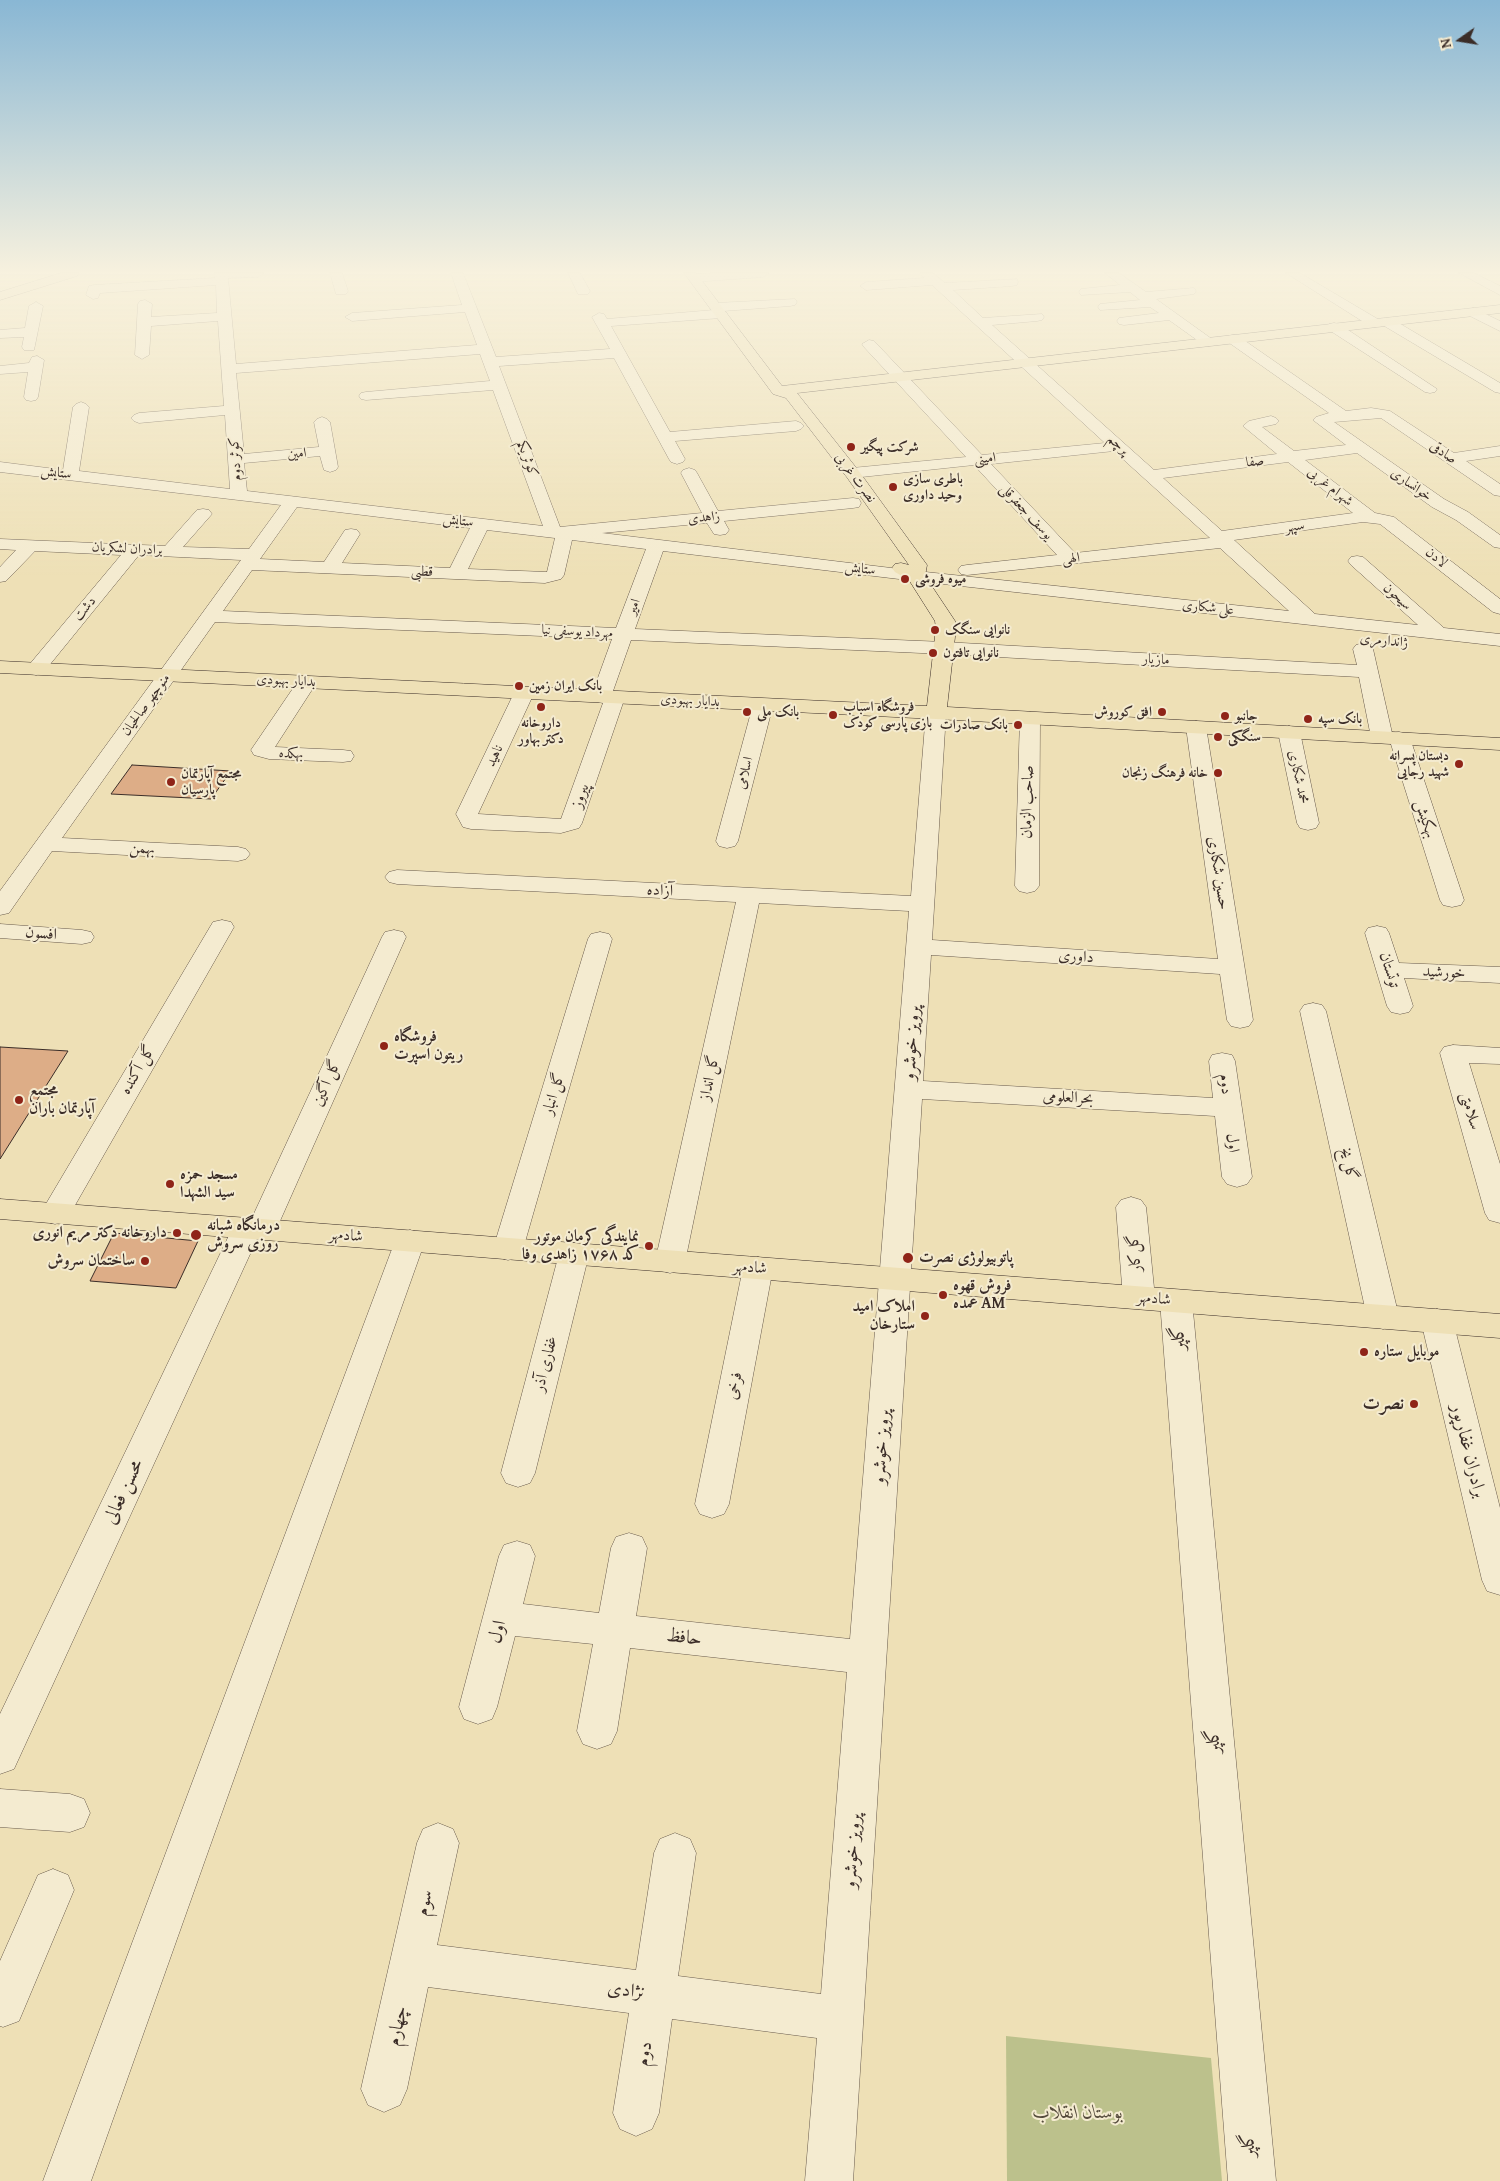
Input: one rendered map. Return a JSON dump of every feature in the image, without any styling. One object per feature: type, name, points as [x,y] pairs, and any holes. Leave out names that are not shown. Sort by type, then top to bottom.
[{"type":"main road","name":"نصرت غربی","points":[[766,375],[778,391],[791,395],[852,474],[918,565],[916,576]]},
{"type":"main road","points":[[778,391],[918,375]]},
{"type":"main road","name":"نصرت غربی","points":[[778,391],[776,396],[808,442]]},
{"type":"main road","name":"نصرت غربی","points":[[848,497],[864,519]]},
{"type":"main road","name":"نصرت غربی","points":[[892,559],[898,566],[916,576],[945,621],[946,628],[936,713]]},
{"type":"main road","name":"بدایار بهبودی","points":[[0,667],[936,713],[1500,744]]},
{"type":"main road","name":"شادمهر","points":[[0,1210],[1500,1326]]},
{"type":"street","points":[[31,397],[34,375]]},
{"type":"street","name":"کوثر دوم","points":[[229,375],[238,495]]},
{"type":"street","points":[[363,375],[366,391],[500,385]]},
{"type":"street","name":"کوثر یکم","points":[[496,375],[560,534]]},
{"type":"street","points":[[631,375],[677,459]]},
{"type":"street","name":"یوسف جعفرقلی","points":[[897,375],[1071,559]]},
{"type":"street","name":"پرچم","points":[[1040,375],[1309,619]]},
{"type":"street","points":[[1284,375],[1343,416]]},
{"type":"street","points":[[1408,375],[1430,389]]},
{"type":"street","points":[[1475,375],[1500,389]]},
{"type":"street","points":[[1479,377],[1495,375]]},
{"type":"street","points":[[140,400],[138,425],[232,410]]},
{"type":"street","points":[[70,475],[80,407]]},
{"type":"street","name":"صادقی","points":[[1343,416],[1374,412],[1387,415],[1500,491]]},
{"type":"street","name":"خوانساری","points":[[1343,416],[1321,419],[1323,423],[1357,448],[1438,504],[1462,516],[1500,544]]},
{"type":"street","name":"شهرام غربی","points":[[1272,421],[1252,426],[1369,517]]},
{"type":"street","name":"امین","points":[[236,459],[333,479],[322,422]]},
{"type":"street","points":[[665,437],[796,426]]},
{"type":"street","name":"امینی","points":[[852,474],[1118,446]]},
{"type":"street","name":"صفا","points":[[1152,476],[1357,448]]},
{"type":"street","points":[[1451,458],[1500,452]]},
{"type":"street","name":"ستایش","points":[[0,467],[292,502],[333,479],[482,524],[916,576]]},
{"type":"street","points":[[689,473],[714,517],[730,554]]},
{"type":"street","name":"زاهدی","points":[[560,534],[714,517],[848,497]]},
{"type":"street","name":"منوچهر صالحیان","points":[[0,908],[292,502]]},
{"type":"street","points":[[170,551],[203,514]]},
{"type":"street","name":"سپهر","points":[[1223,540],[1369,517]]},
{"type":"street","name":"لادن","points":[[1369,517],[1388,520],[1500,608]]},
{"type":"street","points":[[457,573],[482,524]]},
{"type":"street","points":[[330,568],[351,534]]},
{"type":"street","name":"قطبی","points":[[250,559],[330,568],[551,577],[555,575],[560,534]]},
{"type":"street","name":"الهی","points":[[916,576],[1223,540]]},
{"type":"street","name":"برادران لشکریان","points":[[0,544],[170,551],[250,559]]},
{"type":"street","points":[[0,577],[31,545]]},
{"type":"street","name":"امیر","points":[[608,697],[624,634],[656,545]]},
{"type":"street","name":"دشت","points":[[36,669],[134,550]]},
{"type":"street","points":[[1053,561],[1080,594]]},
{"type":"street","name":"سیحون","points":[[1357,561],[1438,633]]},
{"type":"street","name":"علی شکاری","points":[[916,576],[1500,640]]},
{"type":"street","name":"مهرداد یوسفی نیا","points":[[210,616],[944,648]]},
{"type":"street","name":"ژاندارمری","points":[[1268,628],[1500,653]]},
{"type":"street","name":"مازیار","points":[[944,648],[1368,672]]},
{"type":"street","points":[[1363,650],[1368,672],[1390,738]]},
{"type":"street","name":"بهکده","points":[[307,682],[262,750],[269,753],[343,756]]},
{"type":"street","name":"ناهید","points":[[468,819],[467,814],[524,693]]},
{"type":"street","name":"پیروز","points":[[468,819],[471,822],[561,826],[572,823],[608,697]]},
{"type":"street","name":"اسلامی","points":[[727,841],[763,705]]},
{"type":"street","name":"پرویز خوشرو","points":[[829,2181],[936,713]]},
{"type":"street","name":"صاحب الزمان","points":[[1027,886],[1030,718]]},
{"type":"street","name":"حسین شکاری","points":[[1196,727],[1240,1020]]},
{"type":"street","name":"محمد شکاری","points":[[1289,732],[1308,823]]},
{"type":"street","name":"بهکیش","points":[[1390,738],[1452,900]]},
{"type":"street","name":"بهمن","points":[[45,844],[238,854]]},
{"type":"street","name":"آزاده","points":[[397,877],[922,904]]},
{"type":"street","name":"گل انداز","points":[[670,1262],[749,895]]},
{"type":"street","name":"گل آکنده","points":[[55,1214],[222,927]]},
{"type":"street","name":"افسون","points":[[0,930],[82,937]]},
{"type":"street","name":"توتستان","points":[[1377,933],[1400,1006]]},
{"type":"street","name":"گل آگین","points":[[254,1229],[394,937]]},
{"type":"street","name":"گل انبار","points":[[508,1249],[600,939]]},
{"type":"street","name":"داوری","points":[[919,948],[1232,968]]},
{"type":"street","name":"خورشید","points":[[1388,970],[1500,976]]},
{"type":"street","name":"گل یخ","points":[[1313,1011],[1383,1317]]},
{"type":"street","name":"سلامتی","points":[[1498,1056],[1453,1053],[1500,1213]]},
{"type":"street","name":"دوم","points":[[1222,1061],[1227,1108]]},
{"type":"street","name":"بحرالعلومی","points":[[909,1089],[1227,1108]]},
{"type":"street","name":"اول","points":[[1227,1108],[1237,1178]]},
{"type":"street","name":"گل‌کار","points":[[1131,1207],[1157,1300]]},
{"type":"street","name":"محسن فعالی","points":[[0,1756],[254,1229]]},
{"type":"street","points":[[67,2181],[410,1241]]},
{"type":"street","name":"غفاری آذر","points":[[518,1474],[574,1254]]},
{"type":"street","name":"فرخی","points":[[712,1504],[758,1268]]},
{"type":"street","name":"گلپر","points":[[1157,1300],[1252,2181]]},
{"type":"street","name":"برادران غفارپور","points":[[1437,1321],[1500,1580]]},
{"type":"street","points":[[597,1731],[629,1548]]},
{"type":"street","name":"اول","points":[[478,1707],[517,1556]]},
{"type":"street","name":"حافظ","points":[[501,1618],[867,1658]]},
{"type":"street","points":[[0,1808],[70,1813]]},
{"type":"street","name":"سوم","points":[[412,1963],[438,1843]]},
{"type":"street","points":[[654,1995],[676,1853]]},
{"type":"street","points":[[7,1982],[53,1890]]},
{"type":"street","name":"نژادی","points":[[412,1963],[840,2019]]},
{"type":"street","name":"چهارم","points":[[384,2089],[412,1963]]},
{"type":"street","name":"دوم","points":[[636,2113],[654,1995]]},
{"type":"green space","name":"بوستان انقلاب","points":[[1006,2036],[1211,2058],[1222,2181],[1007,2181]]},
{"type":"building","name":"مجتمع آپارتمان پارسیان","points":[[132,765],[231,771],[211,799],[111,794]]},
{"type":"building","name":"مجتمع آپارتمان باران","points":[[0,1047],[68,1051],[0,1159]]},
{"type":"building","name":"ساختمان سروش","points":[[114,1233],[198,1241],[176,1288],[90,1281]]},
{"type":"place","name":"شرکت پیگیر","points":[[851,447]]},
{"type":"place","name":"باطری سازی وحید داوری","points":[[893,487]]},
{"type":"place","name":"میوه فروشی","points":[[905,579]]},
{"type":"place","name":"نانوایی سنگک","points":[[935,630]]},
{"type":"place","name":"نانوایی تافتون","points":[[933,653]]},
{"type":"place","name":"بانک ایران زمین","points":[[519,686]]},
{"type":"place","name":"داروخانه دکتر بهاور","points":[[541,707]]},
{"type":"place","name":"بانک ملی","points":[[747,712]]},
{"type":"place","name":"افق کوروش","points":[[1162,712]]},
{"type":"place","name":"فروشگاه اسباب بازی پارسی کودک","points":[[833,715]]},
{"type":"place","name":"جانبو","points":[[1225,716]]},
{"type":"place","name":"بانک سپه","points":[[1308,719]]},
{"type":"place","name":"بانک صادرات","points":[[1018,725]]},
{"type":"place","name":"سنگکی","points":[[1218,737]]},
{"type":"place","name":"دبستان پسرانه شهید رجایی","points":[[1459,764]]},
{"type":"place","name":"خانه فرهنگ زنجان","points":[[1218,773]]},
{"type":"place","name":"مجتمع آپارتمان پارسیان","points":[[171,782]]},
{"type":"place","name":"فروشگاه ریتون اسپرت","points":[[384,1046]]},
{"type":"place","name":"مجتمع آپارتمان باران","points":[[19,1100]]},
{"type":"place","name":"مسجد حمزه سید الشهدا","points":[[170,1184]]},
{"type":"place","name":"داروخانه دکتر مریم انوری","points":[[177,1233]]},
{"type":"place","name":"درمانگاه شبانه روزی سروش","points":[[196,1235]]},
{"type":"place","name":"نمایندگی کرمان موتور کد ۱۷۶۸ زاهدی وفا","points":[[649,1246]]},
{"type":"place","name":"پاتوبیولوژی نصرت","points":[[908,1258]]},
{"type":"place","name":"ساختمان سروش","points":[[145,1261]]},
{"type":"place","name":"فروش قهوه عمده AM","points":[[943,1295]]},
{"type":"place","name":"املاک امید ستارخان","points":[[925,1316]]},
{"type":"place","name":"موبایل ستاره","points":[[1364,1352]]},
{"type":"place","name":"نصرت","points":[[1414,1404]]}]
